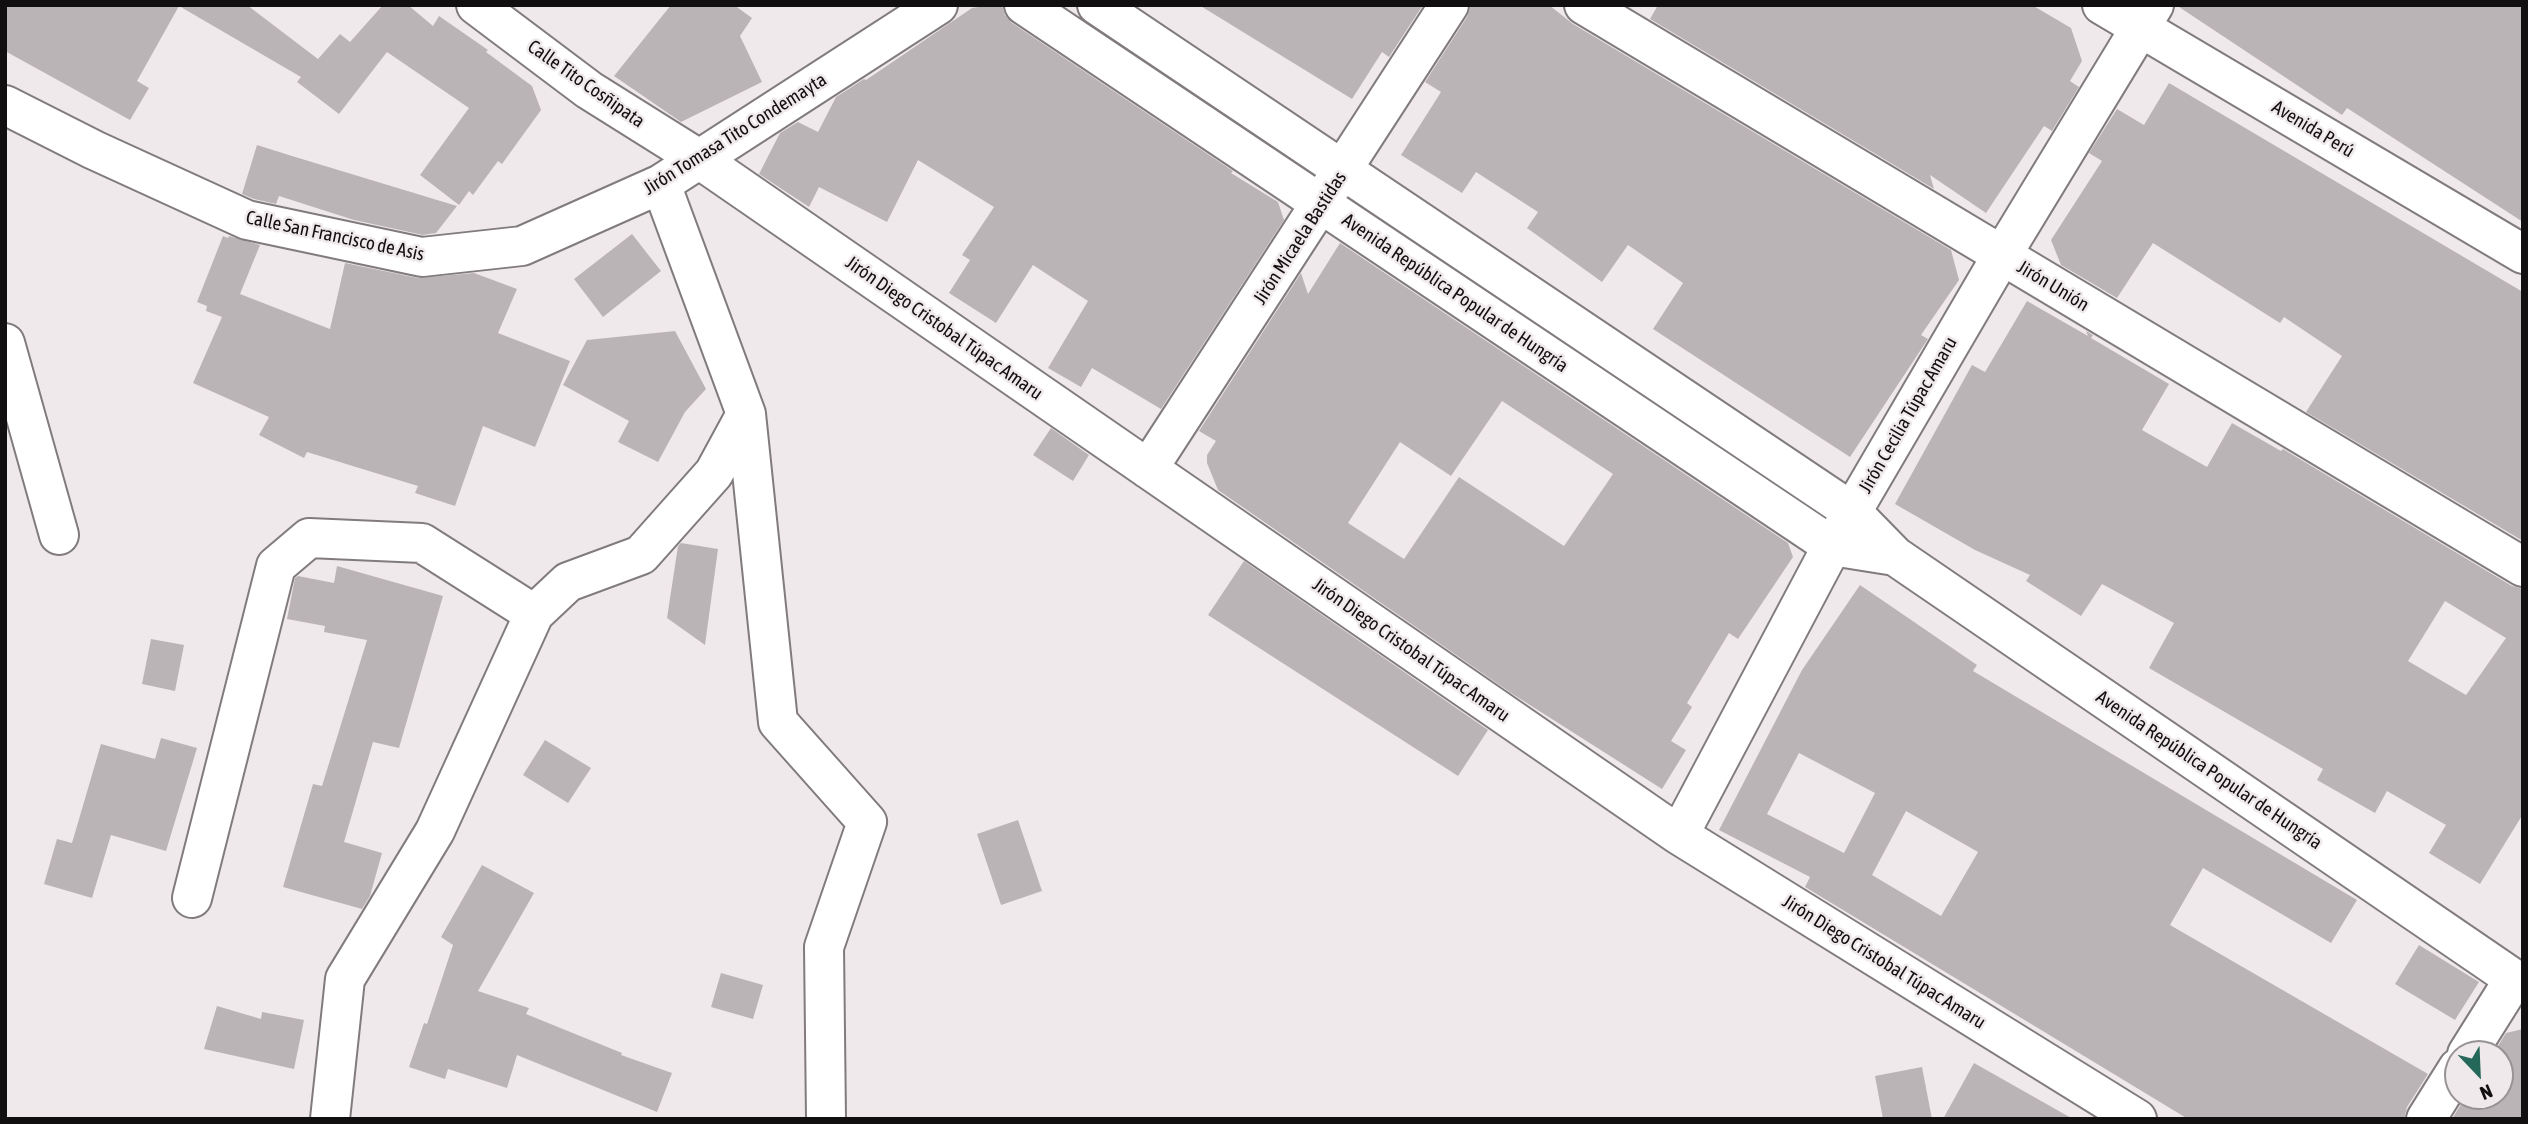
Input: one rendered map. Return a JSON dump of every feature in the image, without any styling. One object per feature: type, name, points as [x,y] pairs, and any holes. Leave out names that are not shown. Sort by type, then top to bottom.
[{"type":"street","name":"Calle Tito Cosñipata","points":[[476,5],[589,90],[699,159]]},
{"type":"street","name":"Jirón Tomasa Tito Condemayta","points":[[522,246],[662,184],[938,5]]},
{"type":"street","name":"Avenida República Popular de Hungría","points":[[1024,5],[1832,545],[1895,556]]},
{"type":"street","name":"Avenida República Popular de Hungría","points":[[1097,5],[1852,511],[1895,556],[2518,982]]},
{"type":"street","name":"Jirón Micaela Bastidas","points":[[1148,469],[1449,5]]},
{"type":"street","name":"Jirón Unión","points":[[1584,5],[2523,567]]},
{"type":"street","name":"Avenida Perú","points":[[2102,5],[2148,16],[2523,254]]},
{"type":"street","name":"Jirón Cecilia Túpac Amaru","points":[[1679,835],[1832,545],[2002,255],[2148,16]]},
{"type":"street","name":"Calle San Francisco de Asis","points":[[5,105],[94,150],[247,220],[422,257],[522,246]]},
{"type":"street","name":"Jirón Diego Cristobal Túpac Amaru","points":[[699,159],[1679,835],[2137,1119]]},
{"type":"street","points":[[662,184],[746,414],[778,722],[867,821],[824,947],[826,1119]]},
{"type":"street","points":[[5,343],[59,535]]},
{"type":"street","points":[[330,1119],[345,979],[435,831],[534,614],[568,582],[640,555],[714,473],[746,414]]},
{"type":"street","points":[[192,898],[276,566],[309,538],[422,543],[534,614]]},
{"type":"street","points":[[2477,1040],[2518,982]]},
{"type":"street","points":[[2426,1119],[2444,1090]]},
{"type":"building","points":[[5,5],[247,5],[318,59],[340,34],[350,42],[383,5],[408,5],[433,26],[439,16],[488,50],[486,52],[532,86],[541,110],[502,164],[498,161],[473,195],[469,191],[459,205],[420,175],[469,108],[387,52],[339,114],[297,82],[301,77],[179,6],[137,81],[149,88],[130,120],[5,51]]},
{"type":"building","points":[[671,5],[734,5],[752,18],[740,36],[762,82],[681,122],[614,76]]},
{"type":"building","points":[[1002,5],[1005,15],[1012,23],[1233,171],[1231,173],[1278,202],[1284,220],[1161,409],[1092,368],[1081,387],[1048,368],[1088,301],[1033,265],[996,323],[949,293],[970,260],[962,255],[994,207],[918,160],[887,222],[819,187],[809,207],[759,174],[780,133],[798,122],[818,132],[836,97],[866,80],[972,8]]},
{"type":"building","points":[[1199,5],[1423,5],[1389,57],[1382,52],[1352,99]]},
{"type":"building","points":[[1471,5],[1549,5],[1573,24],[1951,250],[1959,280],[1921,335],[1928,339],[1850,457],[1653,329],[1683,283],[1628,245],[1602,282],[1527,228],[1538,212],[1476,172],[1462,193],[1401,155],[1441,92],[1425,82],[1467,17]]},
{"type":"building","points":[[1658,5],[2032,5],[2071,28],[2082,61],[2070,81],[2079,87],[2052,131],[2044,126],[1986,213],[1930,175],[1934,189],[1650,19]]},
{"type":"building","points":[[2176,5],[2523,5],[2523,222],[2347,108],[2342,115]]},
{"type":"building","points":[[2169,83],[2523,292],[2523,541],[2306,412],[2342,356],[2284,317],[2280,323],[2153,243],[2117,298],[2061,265],[2051,240],[2102,161],[2089,153],[2117,109],[2144,125]]},
{"type":"building","points":[[257,145],[457,206],[436,233],[423,235],[354,220],[279,196],[276,204],[254,199],[242,194]]},
{"type":"building","points":[[632,234],[661,271],[603,317],[574,279]]},
{"type":"building","points":[[223,236],[260,245],[240,294],[330,329],[345,263],[418,278],[474,273],[517,289],[498,333],[570,361],[535,447],[483,426],[455,506],[415,493],[418,486],[307,452],[304,458],[259,435],[269,417],[193,383],[222,317],[206,311],[207,306],[197,302]]},
{"type":"building","points":[[1340,243],[1788,543],[1793,557],[1738,639],[1729,633],[1687,703],[1692,707],[1671,741],[1686,750],[1662,789],[1511,693],[1218,490],[1207,463],[1207,455],[1216,441],[1199,431],[1301,273],[1308,294]],"holes":[[[1502,401],[1613,474],[1564,546],[1459,477],[1404,559],[1348,523],[1400,442],[1451,476]]]},
{"type":"building","points":[[2027,301],[2088,336],[2086,331],[2093,335],[2091,338],[2169,384],[2142,430],[2207,467],[2232,423],[2281,451],[2283,449],[2512,586],[2523,589],[2523,814],[2480,884],[2429,853],[2446,825],[2387,791],[2375,813],[2317,780],[2323,769],[2149,668],[2174,623],[2102,584],[2081,616],[2026,581],[2030,575],[1975,550],[1895,504],[1972,365],[1985,372]],"holes":[[[2445,601],[2506,638],[2466,695],[2408,661]]]},
{"type":"building","points":[[675,331],[706,389],[685,412],[658,462],[618,442],[629,421],[563,385],[587,340]]},
{"type":"building","points":[[1051,428],[1089,455],[1073,481],[1033,455]]},
{"type":"building","points":[[681,543],[718,549],[705,645],[667,618],[678,546]]},
{"type":"building","points":[[1244,561],[1488,730],[1458,776],[1208,615]]},
{"type":"building","points":[[337,566],[443,596],[399,748],[373,742],[344,842],[382,853],[370,896],[362,909],[283,887],[313,784],[322,786],[367,640],[324,632],[325,626],[287,619],[295,578],[298,576],[334,583]]},
{"type":"building","points":[[1860,585],[1977,665],[1973,671],[2357,900],[2331,943],[2203,868],[2170,925],[2428,1074],[2407,1107],[2404,1119],[2188,1119],[1805,887],[1810,877],[1719,830],[1802,670]],"holes":[[[1799,753],[1875,793],[1844,853],[1767,814]],[[1906,811],[1978,852],[1941,916],[1872,875]]]},
{"type":"building","points":[[151,639],[184,645],[175,691],[142,684]]},
{"type":"building","points":[[161,738],[197,748],[166,851],[111,835],[92,898],[44,884],[57,839],[72,843],[101,744],[155,759]]},
{"type":"building","points":[[545,740],[591,768],[568,803],[523,775]]},
{"type":"building","points":[[1018,820],[1042,891],[1001,905],[977,834]]},
{"type":"building","points":[[482,865],[534,893],[478,991],[529,1008],[526,1014],[622,1053],[621,1055],[672,1073],[657,1112],[517,1055],[507,1088],[448,1069],[445,1079],[409,1067],[424,1023],[427,1024],[453,945],[441,937]]},
{"type":"building","points":[[2419,945],[2479,982],[2455,1020],[2395,984]]},
{"type":"building","points":[[721,973],[763,985],[753,1019],[711,1007]]},
{"type":"building","points":[[217,1006],[261,1019],[262,1012],[304,1020],[294,1069],[204,1049]]},
{"type":"building","points":[[2523,1029],[2523,1119],[2452,1119],[2457,1110],[2514,1110],[2514,1040],[2502,1040],[2506,1033]]},
{"type":"building","points":[[1974,1063],[2073,1119],[1943,1119]]},
{"type":"building","points":[[1922,1067],[1932,1119],[1883,1119],[1875,1076]]}]
